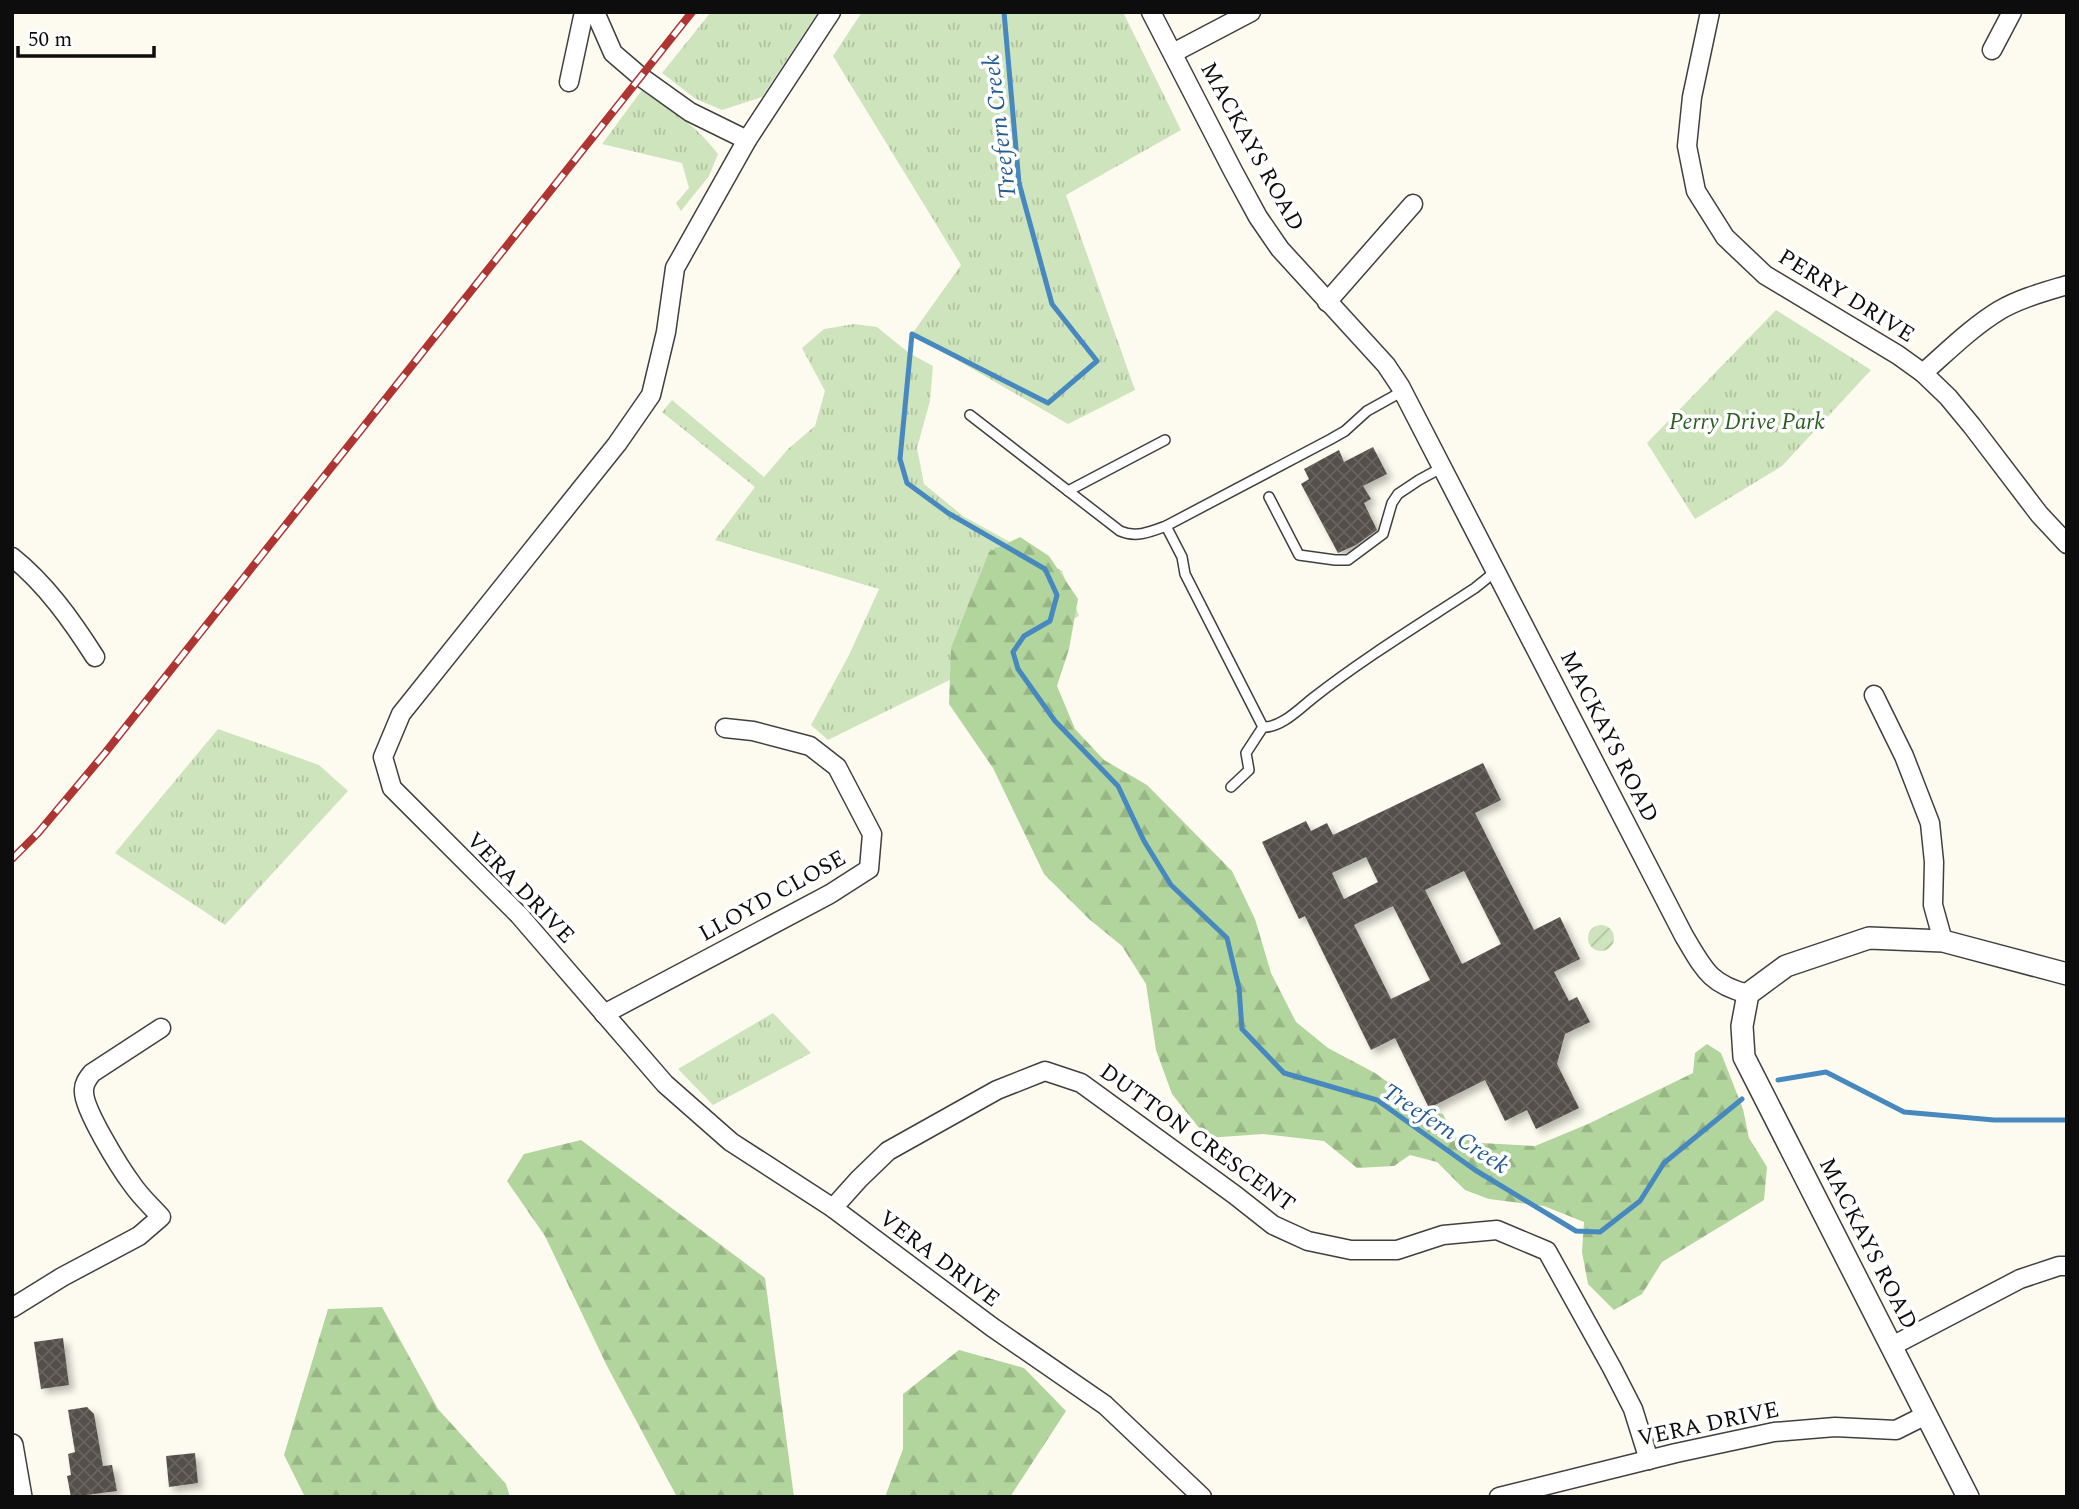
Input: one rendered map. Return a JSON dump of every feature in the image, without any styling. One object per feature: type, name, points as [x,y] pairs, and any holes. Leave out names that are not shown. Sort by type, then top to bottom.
[{"type":"street","points":[[569,82],[584,12]]},
{"type":"street","points":[[594,12],[613,53],[641,77],[690,112],[747,139],[831,12]]},
{"type":"street","name":"MACKAYS ROAD","points":[[1152,12],[1258,217],[1280,249],[1386,365],[1404,391],[1684,936],[1715,981],[1748,994],[1742,1026],[1744,1057],[1968,1497]]},
{"type":"street","points":[[1173,53],[1251,12]]},
{"type":"street","name":"PERRY DRIVE","points":[[1710,12],[1692,97],[1687,146],[1696,191],[1725,237],[1765,275],[1898,355],[1923,373],[1948,397],[2039,514],[2067,544]]},
{"type":"street","points":[[1992,50],[2012,12]]},
{"type":"street","name":"VERA DRIVE","points":[[747,139],[675,268],[666,331],[651,394],[617,444],[401,714],[383,757],[392,788],[519,915],[665,1084],[731,1142],[833,1208],[992,1327],[1105,1405],[1202,1497]]},
{"type":"street","points":[[1327,302],[1413,204]]},
{"type":"street","points":[[1923,373],[1974,328],[2000,310],[2027,297],[2067,285]]},
{"type":"street","points":[[12,557],[33,574],[95,657]]},
{"type":"street","points":[[1874,695],[1904,757],[1930,823],[1934,863],[1933,905],[1943,941]]},
{"type":"street","name":"LLOYD CLOSE","points":[[604,1014],[830,894],[869,869],[872,834],[837,767],[810,747],[753,731],[725,729]]},
{"type":"street","points":[[1748,994],[1786,966],[1869,938],[1943,941],[2067,974]]},
{"type":"street","points":[[12,1308],[62,1277],[139,1236],[161,1217],[132,1185],[114,1157],[92,1117],[83,1093],[86,1080],[92,1073],[161,1028]]},
{"type":"street","name":"DUTTON CRESCENT","points":[[833,1208],[888,1152],[997,1090],[1045,1072],[1081,1083],[1273,1225],[1308,1241],[1352,1250],[1397,1250],[1443,1236],[1497,1230],[1547,1251],[1623,1388],[1633,1409],[1649,1460]]},
{"type":"street","points":[[1892,1346],[2020,1279],[2059,1266],[2067,1266]]},
{"type":"street","name":"VERA DRIVE","points":[[1499,1497],[1774,1432],[1835,1427],[1896,1430],[1926,1415]]},
{"type":"street","points":[[12,1445],[21,1497]]},
{"type":"lane","points":[[970,415],[1120,531],[1130,535],[1166,526],[1338,435],[1367,411],[1404,391]]},
{"type":"lane","points":[[1068,491],[1165,440]]},
{"type":"lane","points":[[1269,497],[1299,555],[1348,559],[1383,534],[1392,502],[1398,494],[1443,467]]},
{"type":"lane","points":[[1166,526],[1182,557],[1185,574],[1263,727]]},
{"type":"lane","points":[[1263,727],[1271,728],[1284,720],[1331,684],[1475,589],[1496,571]]},
{"type":"lane","points":[[1231,787],[1249,770],[1246,753],[1263,727]]},
{"type":"green space","points":[[711,12],[818,12],[762,97],[722,110],[696,99],[662,73]]},
{"type":"green space","points":[[862,12],[1123,12],[1181,130],[1066,195],[1135,390],[1068,424],[912,334],[961,265],[833,56]]},
{"type":"green space","points":[[642,90],[692,126],[718,154],[709,176],[681,211],[676,203],[689,188],[682,163],[602,144]]},
{"type":"green space","name":"Perry Drive Park","points":[[1776,310],[1871,370],[1782,466],[1695,519],[1647,443]]},
{"type":"green space","points":[[854,324],[877,327],[909,353],[933,366],[930,401],[917,448],[924,484],[963,516],[1062,571],[1079,616],[828,740],[811,725],[849,655],[879,589],[715,540],[755,487],[662,412],[672,400],[764,477],[788,449],[815,426],[825,391],[802,348],[824,329]]},
{"type":"green space","points":[[1020,537],[1049,556],[1078,599],[1069,649],[1057,686],[1075,729],[1104,760],[1147,785],[1232,871],[1255,919],[1271,973],[1296,1022],[1328,1048],[1375,1073],[1399,1090],[1416,1108],[1443,1114],[1454,1137],[1482,1143],[1535,1146],[1588,1124],[1693,1073],[1695,1053],[1707,1044],[1721,1053],[1743,1109],[1749,1138],[1767,1167],[1764,1200],[1662,1262],[1642,1294],[1614,1310],[1588,1284],[1582,1252],[1584,1222],[1544,1206],[1489,1199],[1465,1190],[1437,1162],[1410,1155],[1394,1166],[1357,1168],[1324,1141],[1263,1134],[1207,1138],[1172,1094],[1156,1050],[1146,984],[1122,946],[1089,919],[1044,874],[993,768],[949,704],[951,648],[989,552]]},
{"type":"green space","points":[[218,729],[319,765],[348,791],[225,925],[115,853]]},
{"type":"green space","points":[[1601,925],[1610,929],[1614,938],[1610,947],[1601,951],[1592,947],[1588,938],[1592,929]]},
{"type":"green space","points":[[773,1013],[811,1053],[713,1105],[678,1069]]},
{"type":"green space","points":[[581,1140],[765,1278],[794,1497],[677,1497],[607,1366],[545,1236],[507,1181],[524,1154]]},
{"type":"green space","points":[[382,1307],[438,1409],[506,1484],[510,1497],[305,1497],[284,1455],[328,1309]]},
{"type":"green space","points":[[959,1350],[1024,1368],[1066,1411],[1010,1497],[885,1497],[903,1449],[903,1394]]},
{"type":"building","points":[[1373,447],[1387,474],[1363,486],[1371,499],[1364,503],[1377,530],[1356,545],[1338,553],[1301,484],[1309,479],[1304,469],[1339,450],[1344,462]]},
{"type":"building","points":[[1483,763],[1501,800],[1475,813],[1534,930],[1560,917],[1580,959],[1554,972],[1569,1001],[1577,997],[1590,1022],[1565,1034],[1557,1064],[1579,1108],[1536,1129],[1527,1110],[1505,1121],[1485,1080],[1429,1108],[1395,1038],[1371,1050],[1305,916],[1299,919],[1262,842],[1306,821],[1311,831],[1327,823],[1333,835]],"holes":[[[1366,857],[1378,882],[1344,899],[1332,873]],[[1464,871],[1501,944],[1462,964],[1425,890]],[[1393,906],[1430,980],[1391,999],[1354,925]]]},
{"type":"building","points":[[63,1338],[69,1385],[41,1389],[34,1342]]},
{"type":"building","points":[[87,1407],[94,1414],[103,1466],[112,1465],[117,1491],[71,1497],[67,1476],[71,1475],[68,1454],[75,1452],[68,1410]]},
{"type":"building","points":[[195,1453],[198,1483],[169,1487],[166,1456]]},
{"type":"waterway","name":"Treefern Creek","points":[[1004,12],[1019,183],[1052,304],[1097,361],[1048,403],[912,334],[900,459],[907,483],[948,513],[1045,569],[1057,595],[1050,621],[1024,636],[1013,652],[1018,669],[1055,721],[1118,786],[1144,841],[1171,885],[1227,938],[1239,988],[1242,1029],[1284,1073],[1377,1100],[1475,1170],[1576,1231],[1600,1232],[1640,1201],[1664,1163],[1742,1099]]},
{"type":"waterway","name":"Treefern Creek","points":[[1778,1080],[1826,1072],[1904,1112],[1994,1120],[2067,1120]]},
{"type":"railway","points":[[12,859],[38,833],[105,753],[692,12]]}]
